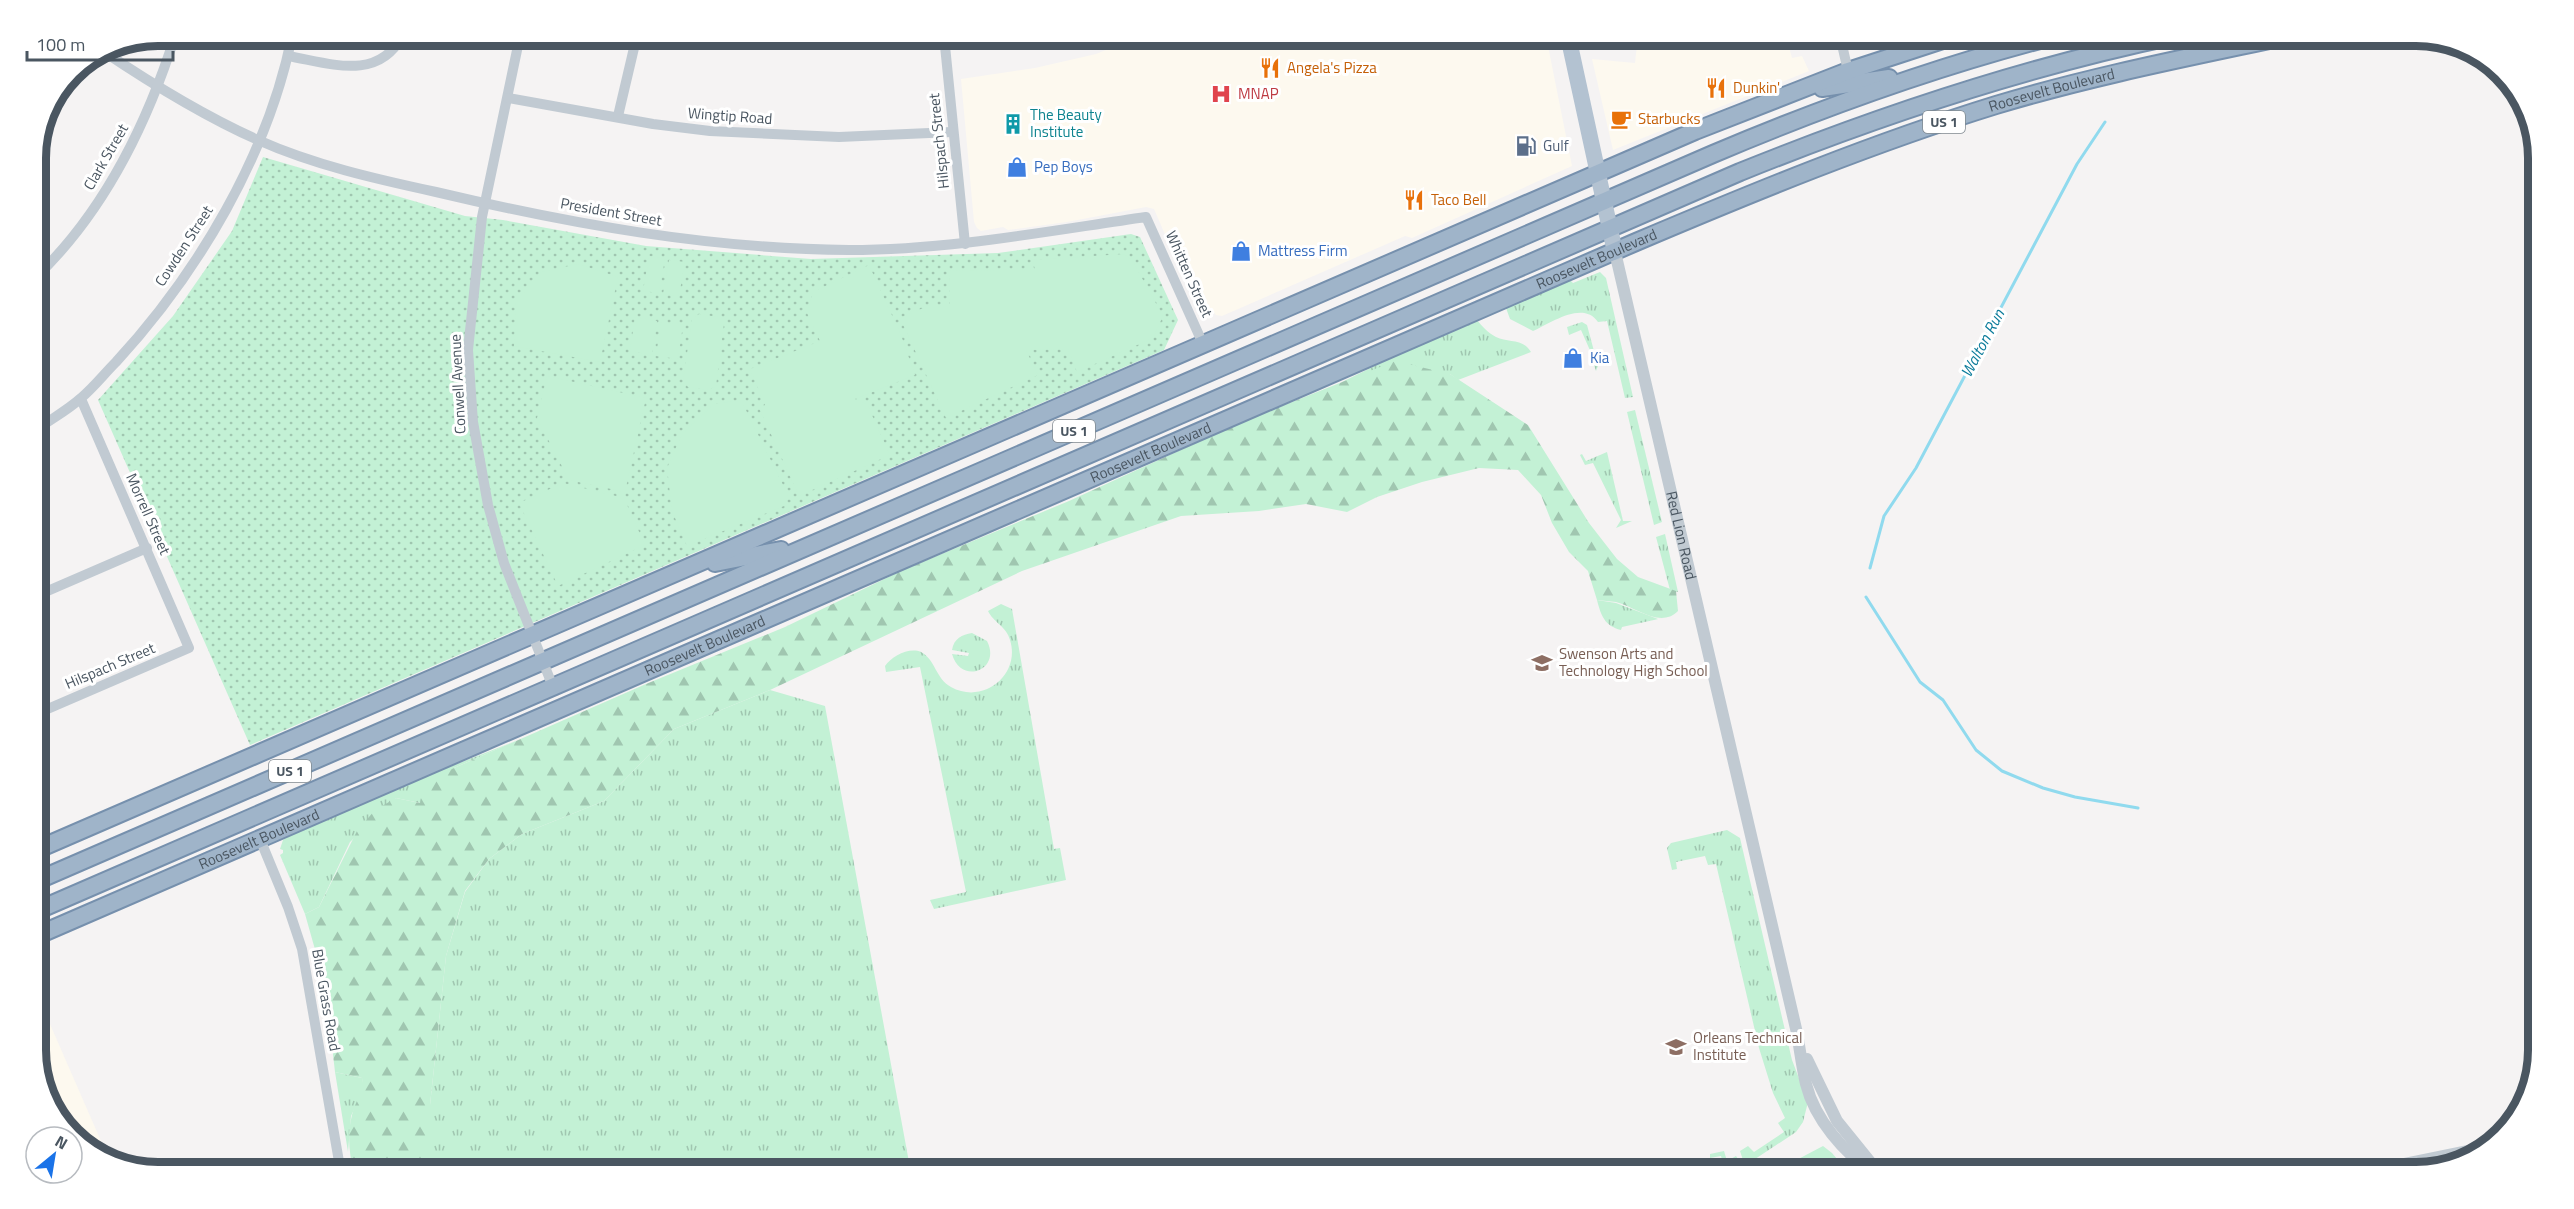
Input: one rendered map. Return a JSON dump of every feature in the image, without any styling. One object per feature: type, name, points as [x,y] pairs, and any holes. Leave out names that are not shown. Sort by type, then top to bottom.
[{"type":"highway","name":"US 1","points":[[47,845],[1599,173],[1789,93],[1924,46]]},
{"type":"highway","name":"US 1","points":[[47,875],[1771,129],[1931,72],[2021,46]]},
{"type":"highway","name":"Roosevelt Boulevard","points":[[47,906],[1779,156],[1940,99],[2041,68],[2132,46]]},
{"type":"highway","name":"Roosevelt Boulevard","points":[[47,931],[1749,194],[1848,155],[1967,115],[2048,91],[2154,64],[2240,46]]},
{"type":"highway","points":[[1789,93],[1931,72]]},
{"type":"highway","points":[[1848,155],[1940,99]]},
{"type":"highway","points":[[1267,377],[1370,357]]},
{"type":"highway","points":[[919,553],[996,495]]},
{"type":"highway","points":[[685,569],[812,544]]},
{"type":"main road","name":"Red Lion Road","points":[[1570,46],[1615,252]]},
{"type":"street","name":"Clark Street","points":[[47,266],[92,210],[133,145],[158,88],[172,46]]},
{"type":"street","name":"Cowden Street","points":[[47,422],[81,399],[149,326],[181,282],[224,214],[259,141],[290,46]]},
{"type":"street","points":[[288,56],[349,67],[371,65],[387,57],[395,46]]},
{"type":"street","name":"Conwell Avenue","points":[[518,46],[485,204],[468,350],[473,422],[482,478],[495,532],[504,563],[553,687]]},
{"type":"street","points":[[618,116],[635,46]]},
{"type":"street","name":"Hilspach Street","points":[[945,46],[965,244]]},
{"type":"street","points":[[1842,46],[1848,71]]},
{"type":"street","name":"President Street","points":[[112,57],[158,88],[259,141],[353,173],[485,204],[654,237],[850,250],[965,244],[1146,217]]},
{"type":"street","name":"Wingtip Road","points":[[508,98],[653,124],[710,131],[839,137],[952,132]]},
{"type":"street","name":"Whitten Street","points":[[1146,217],[1203,344]]},
{"type":"street","name":"Red Lion Road","points":[[1615,252],[1797,1033],[1806,1086],[1836,1140],[1858,1162]]},
{"type":"street","name":"Morrell Street","points":[[81,399],[187,642]]},
{"type":"street","points":[[47,591],[147,548]]},
{"type":"street","name":"Hilspach Street","points":[[47,709],[189,648],[187,642]]},
{"type":"street","name":"Blue Grass Road","points":[[260,839],[288,907],[302,949],[339,1162]]},
{"type":"street","name":"Red Lion Road","points":[[1797,1033],[1827,1105],[1848,1138],[1870,1162]]},
{"type":"street","points":[[2417,1162],[2460,1153]]},
{"type":"shaded area","points":[[1116,46],[1548,46],[1572,166],[1412,238],[1405,236],[1222,316],[1216,315],[1210,308],[1199,313],[1154,209],[1146,207],[1067,222],[1008,230],[1003,227],[981,231],[974,222],[961,79],[1035,68],[1096,54]]},
{"type":"shaded area","points":[[1637,46],[1789,46],[1792,58],[1802,56],[1809,71],[1613,150],[1592,59],[1635,63]]},
{"type":"shaded area","points":[[47,1017],[104,1148],[84,1134],[84,1125],[75,1125],[65,1113],[52,1087],[47,1058]]},
{"type":"green space","points":[[263,157],[465,216],[503,220],[646,246],[811,259],[998,253],[1131,234],[1140,237],[1178,320],[1164,350],[250,745],[98,400],[173,316],[232,231]]},
{"type":"green space","points":[[1124,254],[1132,260],[1163,316],[1153,338],[1077,372],[1068,349],[1026,350],[1038,375],[946,418],[900,318],[930,305],[950,305],[949,271],[1035,269],[1032,260]]},
{"type":"green space","points":[[649,256],[665,259],[659,293],[643,291]]},
{"type":"green space","points":[[669,260],[685,262],[679,296],[663,294]]},
{"type":"green space","points":[[578,264],[618,277],[600,362],[514,346],[516,303],[541,272]]},
{"type":"green space","points":[[869,265],[901,335],[915,375],[855,399],[867,404],[890,455],[799,496],[759,408],[765,405],[750,369],[820,341],[807,313],[813,292]]},
{"type":"green space","points":[[1600,272],[1606,278],[1633,397],[1625,398],[1607,321],[1598,322],[1592,316],[1576,313],[1533,331],[1510,319],[1506,308],[1570,280],[1573,283]]},
{"type":"green space","points":[[699,314],[718,317],[724,323],[716,386],[709,390],[688,387],[683,381],[692,319]]},
{"type":"green space","points":[[635,317],[657,321],[652,355],[630,351]]},
{"type":"green space","points":[[1477,320],[1493,335],[1520,343],[1531,352],[1458,380],[1450,374],[1342,382],[1393,357]]},
{"type":"green space","points":[[661,322],[683,325],[678,359],[656,356]]},
{"type":"green space","points":[[1582,322],[1587,325],[1598,366],[1596,371],[1594,365],[1596,364],[1581,330],[1569,335],[1567,327]]},
{"type":"green space","points":[[1395,361],[1450,374],[1528,425],[1589,523],[1617,559],[1638,577],[1676,591],[1678,611],[1664,618],[1656,617],[1616,602],[1597,600],[1588,571],[1569,552],[1552,523],[1541,495],[1518,470],[1479,468],[1422,482],[1377,497],[1347,512],[1306,504],[1259,511],[1181,516],[1022,571],[770,690],[674,729],[604,801],[522,834],[489,859],[465,891],[446,956],[430,1105],[430,1162],[352,1162],[350,1122],[362,1088],[362,1078],[335,1072],[325,985],[305,914],[319,907],[357,831],[375,810],[396,798],[420,803],[428,785],[454,768],[646,684],[785,627],[903,570],[1069,501],[1244,421]]},
{"type":"green space","points":[[547,376],[646,398],[625,492],[569,480],[537,418]]},
{"type":"green space","points":[[741,400],[788,495],[784,506],[687,546],[672,511],[667,468],[682,434],[714,404]]},
{"type":"green space","points":[[1635,410],[1662,522],[1654,525],[1627,412]]},
{"type":"green space","points":[[1607,452],[1623,521],[1632,521],[1616,528],[1621,520],[1593,463],[1585,465],[1580,455],[1582,454],[1586,461]]},
{"type":"green space","points":[[563,483],[624,498],[645,545],[558,586],[519,503]]},
{"type":"green space","points":[[1665,534],[1678,592],[1670,590],[1656,537]]},
{"type":"green space","points":[[1597,600],[1616,603],[1658,619],[1672,616],[1622,627],[1621,630],[1604,620]]},
{"type":"green space","points":[[1001,604],[1012,609],[1054,849],[1060,848],[1066,880],[934,909],[930,900],[966,892],[920,667],[886,672],[885,666],[901,653],[921,652],[926,655],[942,679],[951,687],[963,692],[987,689],[1005,675],[1012,653],[1008,635],[988,611]]},
{"type":"green space","points":[[972,633],[987,641],[990,651],[989,660],[985,666],[971,672],[963,670],[952,654],[968,656],[969,653],[952,650],[959,638]]},
{"type":"green space","points":[[770,690],[825,706],[909,1162],[430,1162],[430,1105],[446,956],[465,892],[489,859],[522,834],[604,801],[674,729]]},
{"type":"green space","points":[[518,740],[454,768],[420,803],[396,798],[350,842],[319,907],[305,914],[280,855],[283,853],[280,849],[283,840],[293,833],[421,778]]},
{"type":"green space","points":[[1727,830],[1740,838],[1792,1060],[1808,1102],[1803,1122],[1796,1132],[1751,1162],[1740,1162],[1743,1160],[1740,1151],[1748,1146],[1754,1152],[1784,1132],[1778,1123],[1785,1118],[1773,1093],[1759,1048],[1716,864],[1708,865],[1705,856],[1676,862],[1677,869],[1672,870],[1667,848],[1671,843]]},
{"type":"green space","points":[[335,1072],[362,1078],[364,1088],[351,1116],[348,1152]]},
{"type":"green space","points":[[1823,1146],[1840,1162],[1793,1162]]},
{"type":"green space","points":[[1724,1151],[1727,1161],[1736,1156],[1738,1159],[1723,1162],[1721,1156],[1710,1158],[1710,1154]]},
{"type":"waterway","name":"Walton Run","points":[[1870,568],[1884,516],[1916,468],[2077,164],[2105,122]]},
{"type":"waterway","name":"Walton Run","points":[[1866,597],[1920,682],[1943,700],[1976,750],[2002,771],[2043,788],[2075,797],[2138,808]]},
{"type":"place","name":"Angela's Pizza","points":[[1270,68]]},
{"type":"place","name":"Dunkin'","points":[[1716,88]]},
{"type":"place","name":"MNAP","points":[[1221,94]]},
{"type":"place","name":"Starbucks","points":[[1621,119]]},
{"type":"place","name":"The Beauty Institute","points":[[1013,124]]},
{"type":"place","name":"Gulf","points":[[1526,146]]},
{"type":"place","name":"Pep Boys","points":[[1017,167]]},
{"type":"place","name":"Taco Bell","points":[[1414,200]]},
{"type":"place","name":"Mattress Firm","points":[[1241,251]]},
{"type":"place","name":"Kia","points":[[1573,358]]},
{"type":"place","name":"Swenson Arts and Technology High School","points":[[1542,663]]},
{"type":"place","name":"Orleans Technical Institute","points":[[1676,1047]]}]
